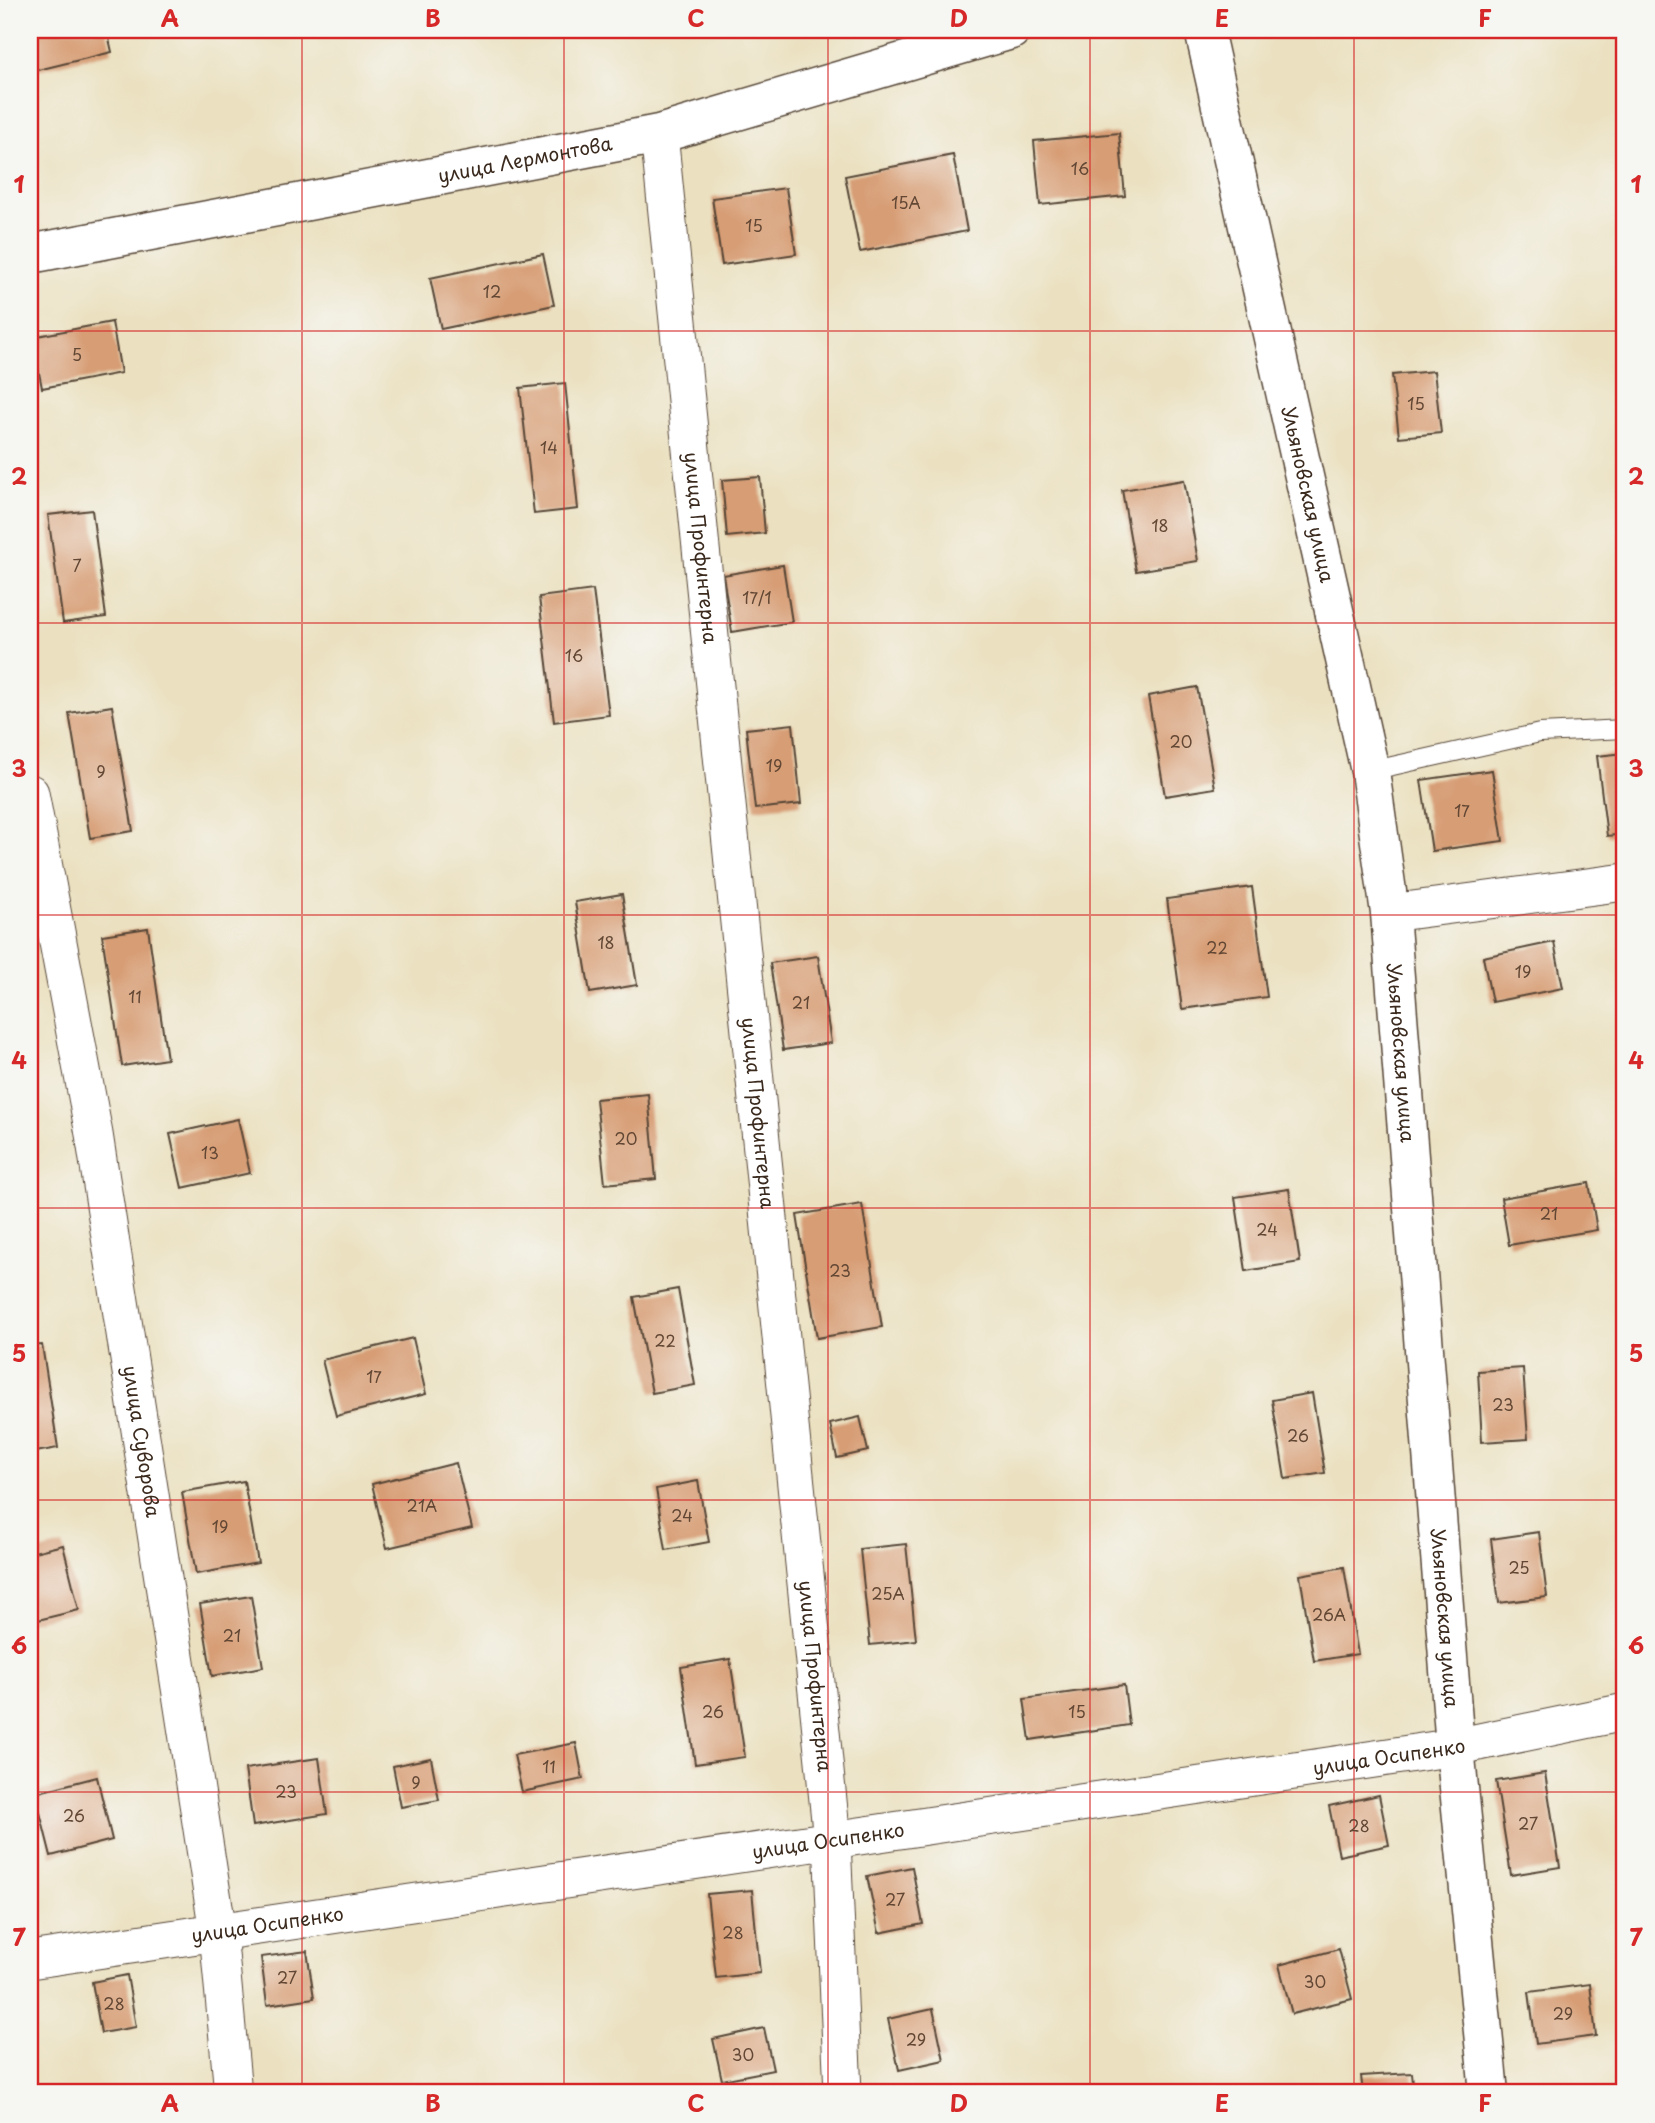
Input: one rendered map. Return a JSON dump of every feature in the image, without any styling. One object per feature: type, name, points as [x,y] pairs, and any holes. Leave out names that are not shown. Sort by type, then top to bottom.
[{"type":"street","name":"улица Лермонтова","points":[[30,254],[659,134],[1010,30]]},
{"type":"street","name":"Ульяновская улица","points":[[1204,30],[1370,771],[1391,913],[1455,1747],[1489,2093]]},
{"type":"street","name":"улица Профинтерна","points":[[659,134],[832,1840],[843,2093]]},
{"type":"street","name":"улица Суворова","points":[[30,793],[94,1135],[218,1932],[233,2093]]},
{"type":"street","points":[[1391,913],[1625,882]]},
{"type":"street","name":"улица Осипенко","points":[[30,1960],[1455,1747],[1625,1712]]},
{"type":"lane","points":[[1370,771],[1541,733],[1625,729]]},
{"type":"building","points":[[30,30],[107,30],[112,52],[30,72]]},
{"type":"building","points":[[1119,133],[1125,196],[1040,205],[1034,141]]},
{"type":"building","points":[[953,155],[967,231],[860,252],[845,176]]},
{"type":"building","points":[[786,188],[796,254],[722,265],[712,198]]},
{"type":"building","points":[[543,254],[554,305],[441,329],[430,278]]},
{"type":"building","points":[[112,322],[121,373],[42,388],[32,337]]},
{"type":"building","points":[[1434,371],[1441,433],[1399,437],[1392,375]]},
{"type":"building","points":[[565,383],[578,509],[534,514],[520,388]]},
{"type":"building","points":[[760,477],[765,533],[727,537],[722,480]]},
{"type":"building","points":[[1184,480],[1198,561],[1136,571],[1122,490]]},
{"type":"building","points":[[92,510],[106,617],[63,623],[48,515]]},
{"type":"building","points":[[783,565],[792,622],[732,632],[723,575]]},
{"type":"building","points":[[593,590],[609,715],[554,722],[539,597]]},
{"type":"building","points":[[1197,687],[1215,788],[1165,796],[1148,696]]},
{"type":"building","points":[[112,706],[133,831],[90,838],[69,713]]},
{"type":"building","points":[[793,724],[801,804],[755,809],[746,729]]},
{"type":"building","points":[[1625,753],[1625,834],[1607,836],[1597,756]]},
{"type":"building","points":[[1492,770],[1503,841],[1432,851],[1421,780]]},
{"type":"building","points":[[1252,887],[1267,997],[1182,1009],[1167,899]]},
{"type":"building","points":[[622,894],[637,985],[590,993],[575,902]]},
{"type":"building","points":[[148,928],[167,1059],[122,1066],[102,935]]},
{"type":"building","points":[[1554,942],[1563,988],[1492,1002],[1483,957]]},
{"type":"building","points":[[818,956],[831,1043],[783,1050],[770,963]]},
{"type":"building","points":[[648,1094],[656,1179],[605,1184],[596,1099]]},
{"type":"building","points":[[238,1119],[250,1173],[182,1188],[170,1134]]},
{"type":"building","points":[[1589,1183],[1597,1230],[1509,1245],[1501,1198]]},
{"type":"building","points":[[1289,1189],[1300,1262],[1246,1271],[1235,1197]]},
{"type":"building","points":[[862,1204],[882,1327],[817,1338],[797,1215]]},
{"type":"building","points":[[678,1289],[695,1385],[652,1393],[634,1297]]},
{"type":"building","points":[[413,1338],[426,1394],[336,1416],[322,1360]]},
{"type":"building","points":[[42,1345],[58,1448],[30,1453],[30,1346]]},
{"type":"building","points":[[1523,1368],[1528,1439],[1482,1442],[1478,1371]]},
{"type":"building","points":[[1312,1393],[1325,1473],[1285,1479],[1272,1400]]},
{"type":"building","points":[[860,1417],[868,1451],[837,1458],[830,1424]]},
{"type":"building","points":[[456,1463],[472,1528],[387,1548],[372,1484]]},
{"type":"building","points":[[244,1481],[258,1563],[196,1574],[182,1492]]},
{"type":"building","points":[[698,1481],[709,1542],[666,1550],[656,1489]]},
{"type":"building","points":[[1539,1532],[1547,1597],[1499,1603],[1491,1539]]},
{"type":"building","points":[[906,1544],[916,1640],[870,1645],[860,1549]]},
{"type":"building","points":[[63,1545],[79,1610],[30,1622],[30,1553]]},
{"type":"building","points":[[1344,1567],[1358,1654],[1314,1661],[1300,1575]]},
{"type":"building","points":[[251,1596],[263,1667],[212,1676],[200,1604]]},
{"type":"building","points":[[730,1659],[745,1757],[695,1764],[681,1667]]},
{"type":"building","points":[[1124,1685],[1129,1725],[1030,1740],[1024,1699]]},
{"type":"building","points":[[576,1743],[583,1779],[522,1792],[514,1755]]},
{"type":"building","points":[[319,1758],[327,1814],[253,1826],[245,1769]]},
{"type":"building","points":[[431,1758],[439,1800],[401,1807],[393,1766]]},
{"type":"building","points":[[1545,1773],[1560,1867],[1511,1875],[1496,1781]]},
{"type":"building","points":[[97,1777],[112,1840],[51,1856],[35,1793]]},
{"type":"building","points":[[1379,1795],[1389,1845],[1339,1856],[1329,1806]]},
{"type":"building","points":[[912,1867],[923,1924],[879,1933],[867,1876]]},
{"type":"building","points":[[752,1890],[760,1973],[716,1978],[707,1894]]},
{"type":"building","points":[[1339,1949],[1352,1999],[1292,2014],[1279,1965]]},
{"type":"building","points":[[307,1951],[314,1998],[267,2005],[261,1957]]},
{"type":"building","points":[[127,1975],[136,2027],[101,2033],[92,1982]]},
{"type":"building","points":[[1590,1984],[1596,2036],[1536,2044],[1529,1992]]},
{"type":"building","points":[[933,2009],[944,2060],[899,2070],[888,2019]]},
{"type":"building","points":[[764,2028],[773,2070],[722,2080],[713,2039]]},
{"type":"building","points":[[1412,2073],[1414,2093],[1363,2093],[1361,2076]]}]
